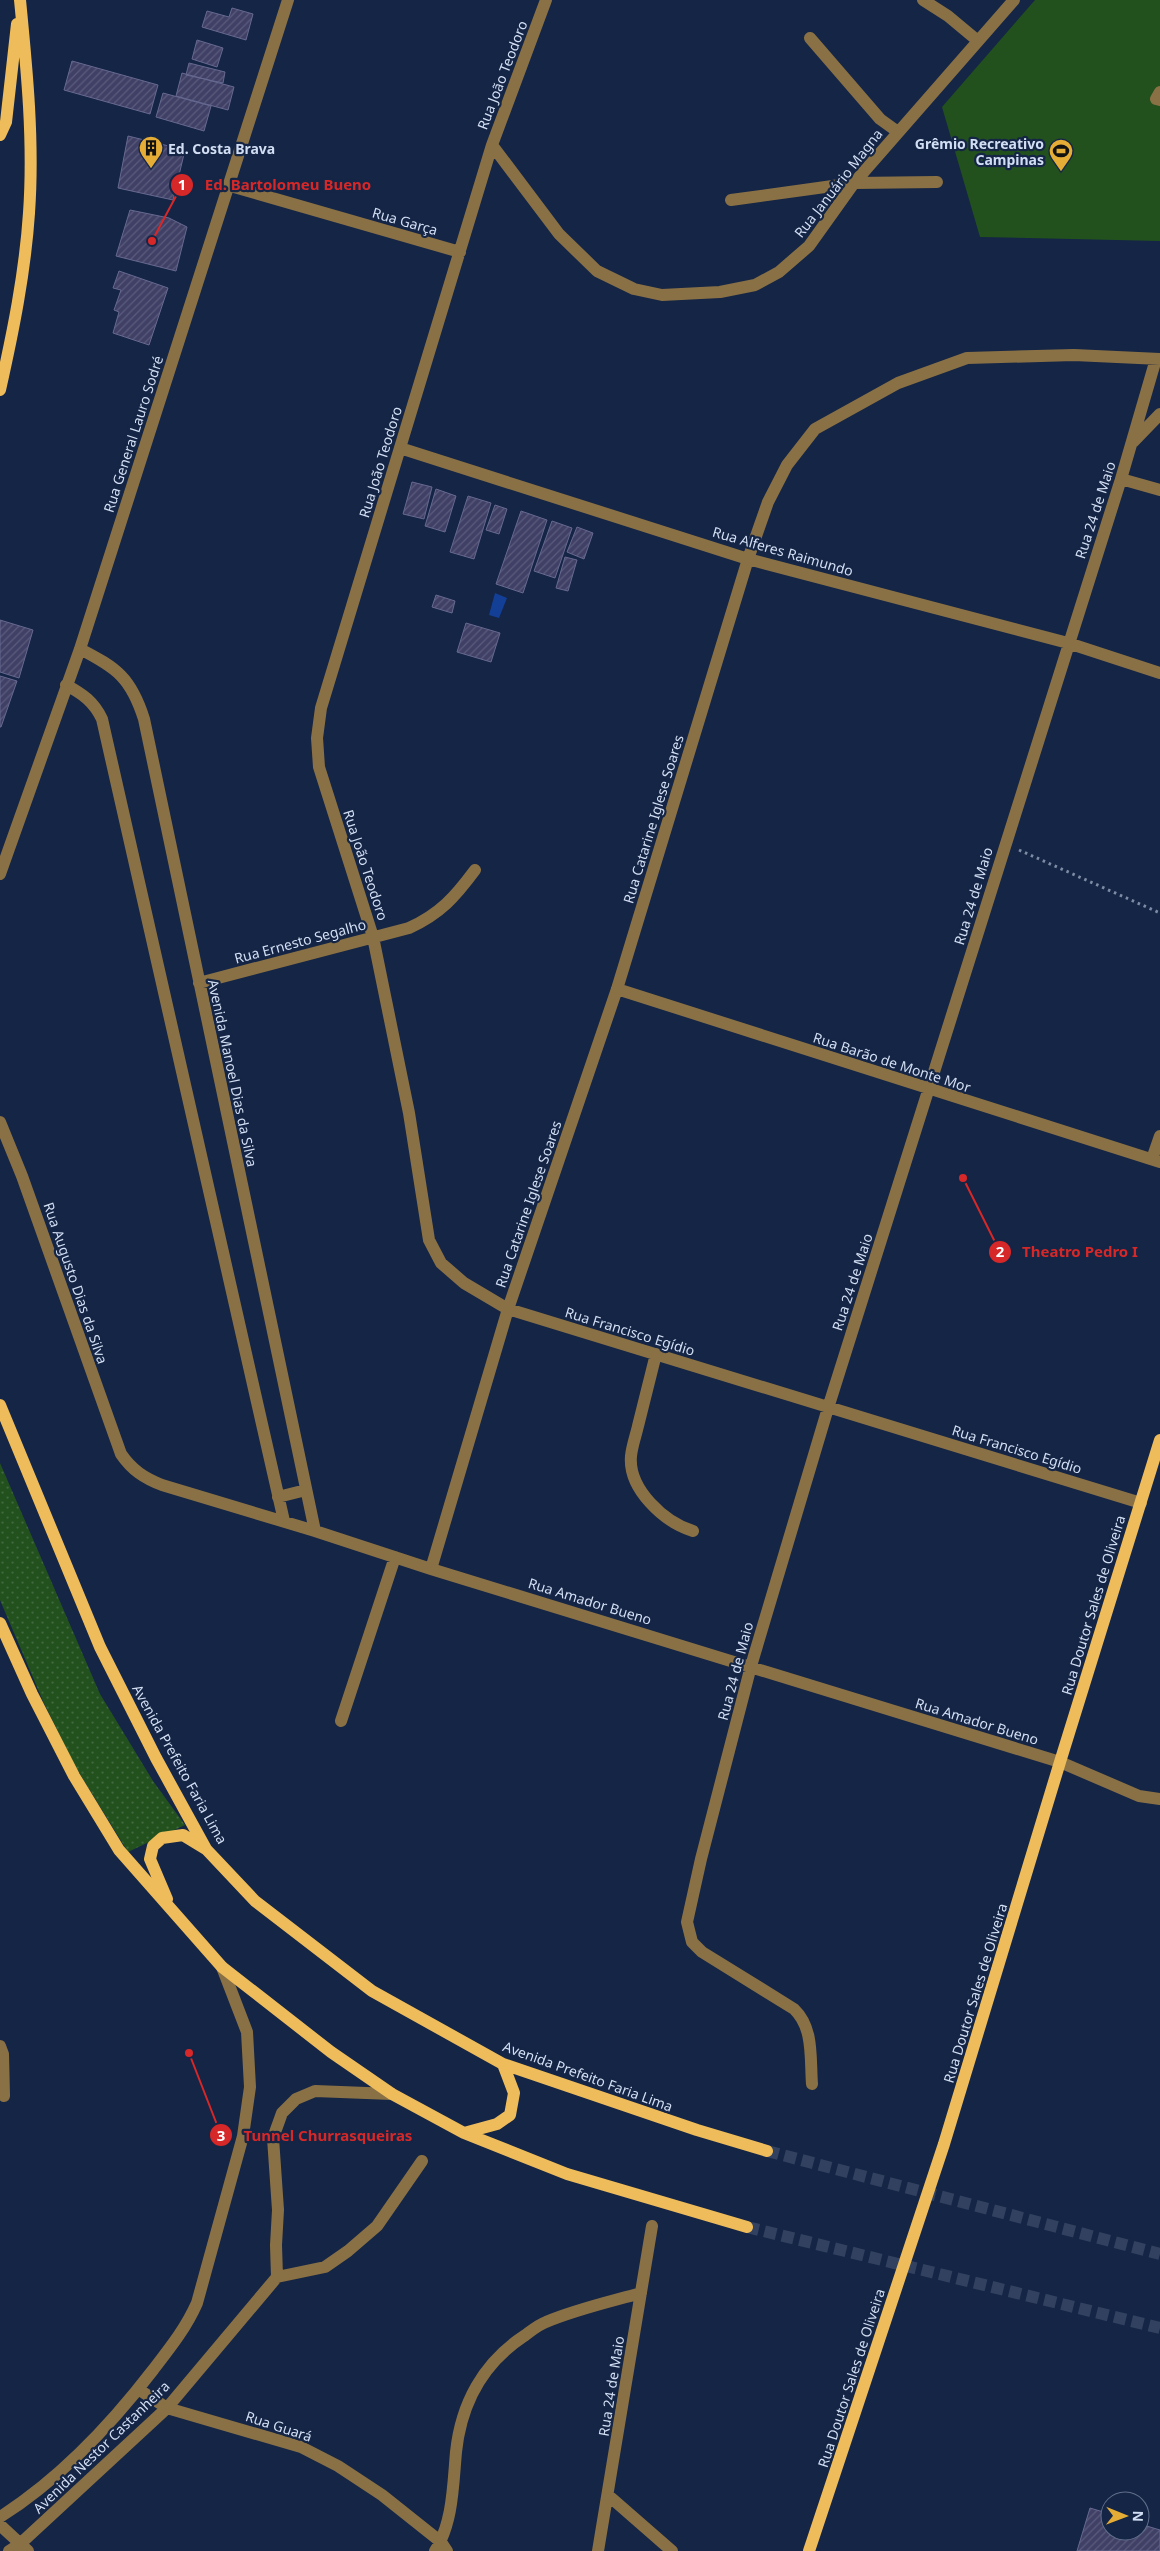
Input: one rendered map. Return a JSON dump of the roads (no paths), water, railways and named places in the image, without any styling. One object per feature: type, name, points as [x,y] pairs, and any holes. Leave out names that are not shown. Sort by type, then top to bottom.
[{"type":"main road","points":[[0,135],[6,122],[20,0]]},
{"type":"main road","points":[[0,390],[18,297],[29,214],[31,157],[29,98],[20,0]]},
{"type":"main road","name":"Avenida Prefeito Faria Lima","points":[[0,1405],[100,1647],[206,1849],[255,1901],[372,1991],[504,2064],[659,2118],[767,2151]]},
{"type":"main road","name":"Rua Doutor Sales de Oliveira","points":[[809,2551],[944,2144],[1160,1440]]},
{"type":"main road","points":[[0,1623],[32,1694],[74,1776],[119,1850],[222,1967],[331,2052],[392,2094],[464,2133],[567,2174],[747,2227]]},
{"type":"main road","points":[[171,1910],[150,1859],[153,1846],[162,1838],[183,1835],[206,1849]]},
{"type":"main road","points":[[464,2133],[497,2124],[510,2115],[514,2093],[504,2064]]},
{"type":"street","name":"Rua General Lauro Sodré","points":[[0,874],[80,649],[227,185],[288,0]]},
{"type":"street","name":"Rua João Teodoro","points":[[373,936],[319,767],[317,738],[321,708],[492,145],[546,0]]},
{"type":"street","points":[[923,0],[948,16],[978,41]]},
{"type":"street","name":"Rua Januário Magna","points":[[492,145],[559,234],[597,271],[634,289],[662,296],[720,292],[755,285],[779,272],[809,246],[854,183],[1014,0]]},
{"type":"street","points":[[810,38],[880,119],[898,132]]},
{"type":"street","points":[[1160,92],[1156,99],[1160,100]]},
{"type":"street","points":[[731,200],[854,183],[937,182]]},
{"type":"street","name":"Rua Garça","points":[[227,185],[460,252]]},
{"type":"street","name":"Rua Catarine Iglese Soares","points":[[431,1569],[508,1309],[616,989],[748,559],[768,502],[787,465],[815,429],[898,383],[966,358],[1074,355],[1158,359]]},
{"type":"street","name":"Rua 24 de Maio","points":[[812,2084],[807,2026],[803,2017],[794,2009],[702,1952],[692,1942],[688,1933],[687,1922],[701,1859],[751,1666],[828,1408],[1158,359]]},
{"type":"street","name":"Rua 24 de Maio","points":[[1132,444],[1160,414]]},
{"type":"street","name":"Rua Alferes Raimundo","points":[[400,448],[748,559],[1068,643],[1160,672]]},
{"type":"street","points":[[1121,479],[1160,490]]},
{"type":"street","name":"Avenida Manoel Dias da Silva","points":[[80,649],[108,663],[125,677],[136,695],[144,719],[315,1531]]},
{"type":"street","points":[[66,685],[83,694],[96,705],[102,719],[284,1521]]},
{"type":"street","name":"Rua Ernesto Segalho","points":[[199,983],[409,928],[430,918],[457,894],[475,870]]},
{"type":"street","name":"Rua Francisco Egídio","points":[[373,936],[409,1113],[429,1240],[441,1263],[464,1283],[508,1309],[1141,1503]]},
{"type":"street","name":"Rua Barão de Monte Mor","points":[[616,989],[1156,1161]]},
{"type":"street","name":"Rua Augusto Dias da Silva","points":[[0,1122],[22,1176],[120,1454]]},
{"type":"street","points":[[1156,1161],[1160,1136]]},
{"type":"street","points":[[656,1354],[631,1456],[634,1476],[648,1500],[664,1516],[693,1531]]},
{"type":"street","name":"Rua Amador Bueno","points":[[120,1454],[136,1472],[162,1485],[284,1521],[431,1569],[1060,1762],[1139,1796],[1160,1799]]},
{"type":"street","points":[[278,1498],[306,1490]]},
{"type":"street","points":[[341,1721],[395,1557]]},
{"type":"street","name":"Avenida Nestor Castanheira","points":[[0,2517],[29,2499],[66,2469],[138,2389],[187,2325],[197,2303],[243,2136],[250,2087],[247,2032],[222,1967]]},
{"type":"street","points":[[0,2046],[4,2054],[4,2096]]},
{"type":"street","points":[[392,2094],[315,2091],[296,2099],[282,2112],[273,2138],[278,2210],[277,2277],[325,2267],[348,2251],[377,2226],[422,2161]]},
{"type":"street","name":"Rua 24 de Maio","points":[[598,2551],[609,2496],[652,2226]]},
{"type":"street","name":"Avenida Nestor Castanheira","points":[[9,2551],[24,2548],[167,2408],[277,2277]]},
{"type":"street","points":[[441,2548],[451,2508],[459,2427],[468,2400],[485,2370],[510,2345],[544,2322],[641,2294]]},
{"type":"street","name":"Rua Guará","points":[[138,2389],[167,2408],[301,2447],[338,2466],[382,2495],[441,2548]]},
{"type":"street","points":[[609,2496],[672,2551]]},
{"type":"street","points":[[0,2525],[24,2548]]},
{"type":"water","points":[[495,593],[507,598],[499,618],[489,615]]},
{"type":"tunnel","points":[[767,2151],[1160,2254]]},
{"type":"tunnel","points":[[747,2227],[1160,2328]]},
{"type":"place","name":"Ed. Costa Brava","points":[[151,169]]},
{"type":"place","name":"Grêmio Recreativo Campinas","points":[[1061,172]]},
{"type":"place","name":"Ed. Bartolomeu Bueno","points":[[152,241]]},
{"type":"place","name":"Theatro Pedro I","points":[[963,1178]]},
{"type":"place","name":"Tunnel Churrasqueiras","points":[[189,2053]]}]
